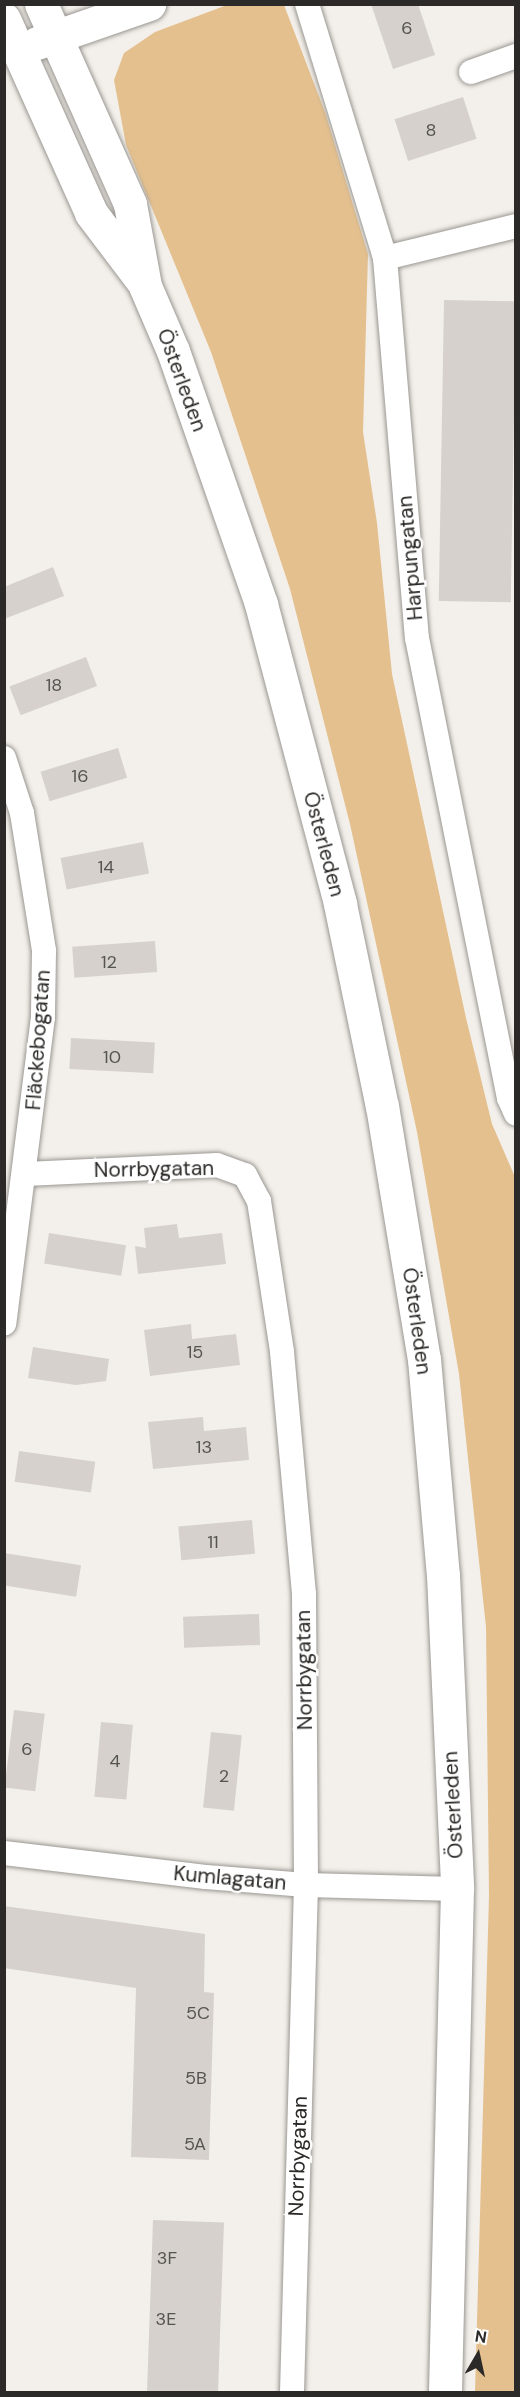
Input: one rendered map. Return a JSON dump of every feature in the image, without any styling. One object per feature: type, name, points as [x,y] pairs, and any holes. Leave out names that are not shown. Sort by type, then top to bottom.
[{"type":"main road","name":"Österleden","points":[[41,4],[57,35],[130,204],[145,286],[173,351],[261,604],[340,904],[382,1106],[424,1359],[443,1575],[457,1888],[445,2392]]},
{"type":"main road","points":[[18,50],[149,4]]},
{"type":"main road","name":"Österleden","points":[[4,19],[91,213],[145,286]]},
{"type":"street","name":"Harpungatan","points":[[307,4],[385,258],[417,638],[508,1098],[516,1114]]},
{"type":"street","points":[[471,72],[516,56]]},
{"type":"street","points":[[385,258],[516,226]]},
{"type":"street","name":"Fläckebogatan","points":[[4,758],[22,813],[44,951],[43,1017],[26,1174],[4,1324]]},
{"type":"street","name":"Norrbygatan","points":[[26,1174],[217,1165],[245,1175],[259,1201],[282,1352],[304,1594],[306,1885],[292,2392]]},
{"type":"street","name":"Kumlagatan","points":[[4,1853],[306,1885],[457,1888]]},
{"type":"shaded area","points":[[227,5],[284,5],[325,112],[368,254],[363,432],[377,523],[392,674],[466,1018],[492,1124],[515,1177],[515,2392],[475,2392],[489,1896],[486,1627],[459,1374],[417,1132],[350,824],[290,589],[211,352],[126,145],[114,80],[124,53],[155,32]]},
{"type":"building","points":[[371,4],[418,4],[435,55],[393,69]]},
{"type":"building","points":[[463,97],[477,139],[408,161],[395,119]]},
{"type":"building","points":[[444,300],[516,301],[511,602],[439,601]]},
{"type":"building","points":[[53,567],[64,596],[4,619],[4,587]]},
{"type":"building","points":[[86,657],[97,686],[21,715],[9,686]]},
{"type":"building","points":[[118,748],[127,778],[50,801],[41,772]]},
{"type":"building","points":[[143,842],[149,873],[67,889],[61,858]]},
{"type":"building","points":[[155,941],[157,972],[74,978],[72,947]]},
{"type":"building","points":[[71,1038],[155,1042],[153,1073],[69,1069]]},
{"type":"building","points":[[177,1224],[179,1238],[222,1233],[226,1264],[138,1274],[135,1246],[146,1248],[144,1228]]},
{"type":"building","points":[[49,1233],[126,1245],[121,1276],[44,1264]]},
{"type":"building","points":[[191,1324],[192,1339],[236,1334],[240,1365],[150,1376],[144,1330]]},
{"type":"building","points":[[33,1347],[109,1359],[106,1381],[76,1385],[28,1378]]},
{"type":"building","points":[[203,1417],[204,1431],[246,1427],[249,1460],[153,1469],[148,1422]]},
{"type":"building","points":[[19,1451],[95,1462],[91,1492],[15,1482]]},
{"type":"building","points":[[252,1520],[255,1554],[181,1560],[178,1526]]},
{"type":"building","points":[[4,1553],[81,1565],[76,1597],[4,1585]]},
{"type":"building","points":[[259,1614],[260,1645],[184,1648],[183,1617]]},
{"type":"building","points":[[14,1710],[45,1714],[35,1791],[4,1787]]},
{"type":"building","points":[[101,1722],[133,1725],[126,1800],[94,1797]]},
{"type":"building","points":[[211,1732],[242,1735],[234,1811],[203,1808]]},
{"type":"building","points":[[4,1906],[205,1934],[204,1992],[214,1993],[209,2160],[131,2157],[136,1988],[4,1968]]},
{"type":"building","points":[[153,2220],[224,2222],[218,2392],[147,2392]]}]
